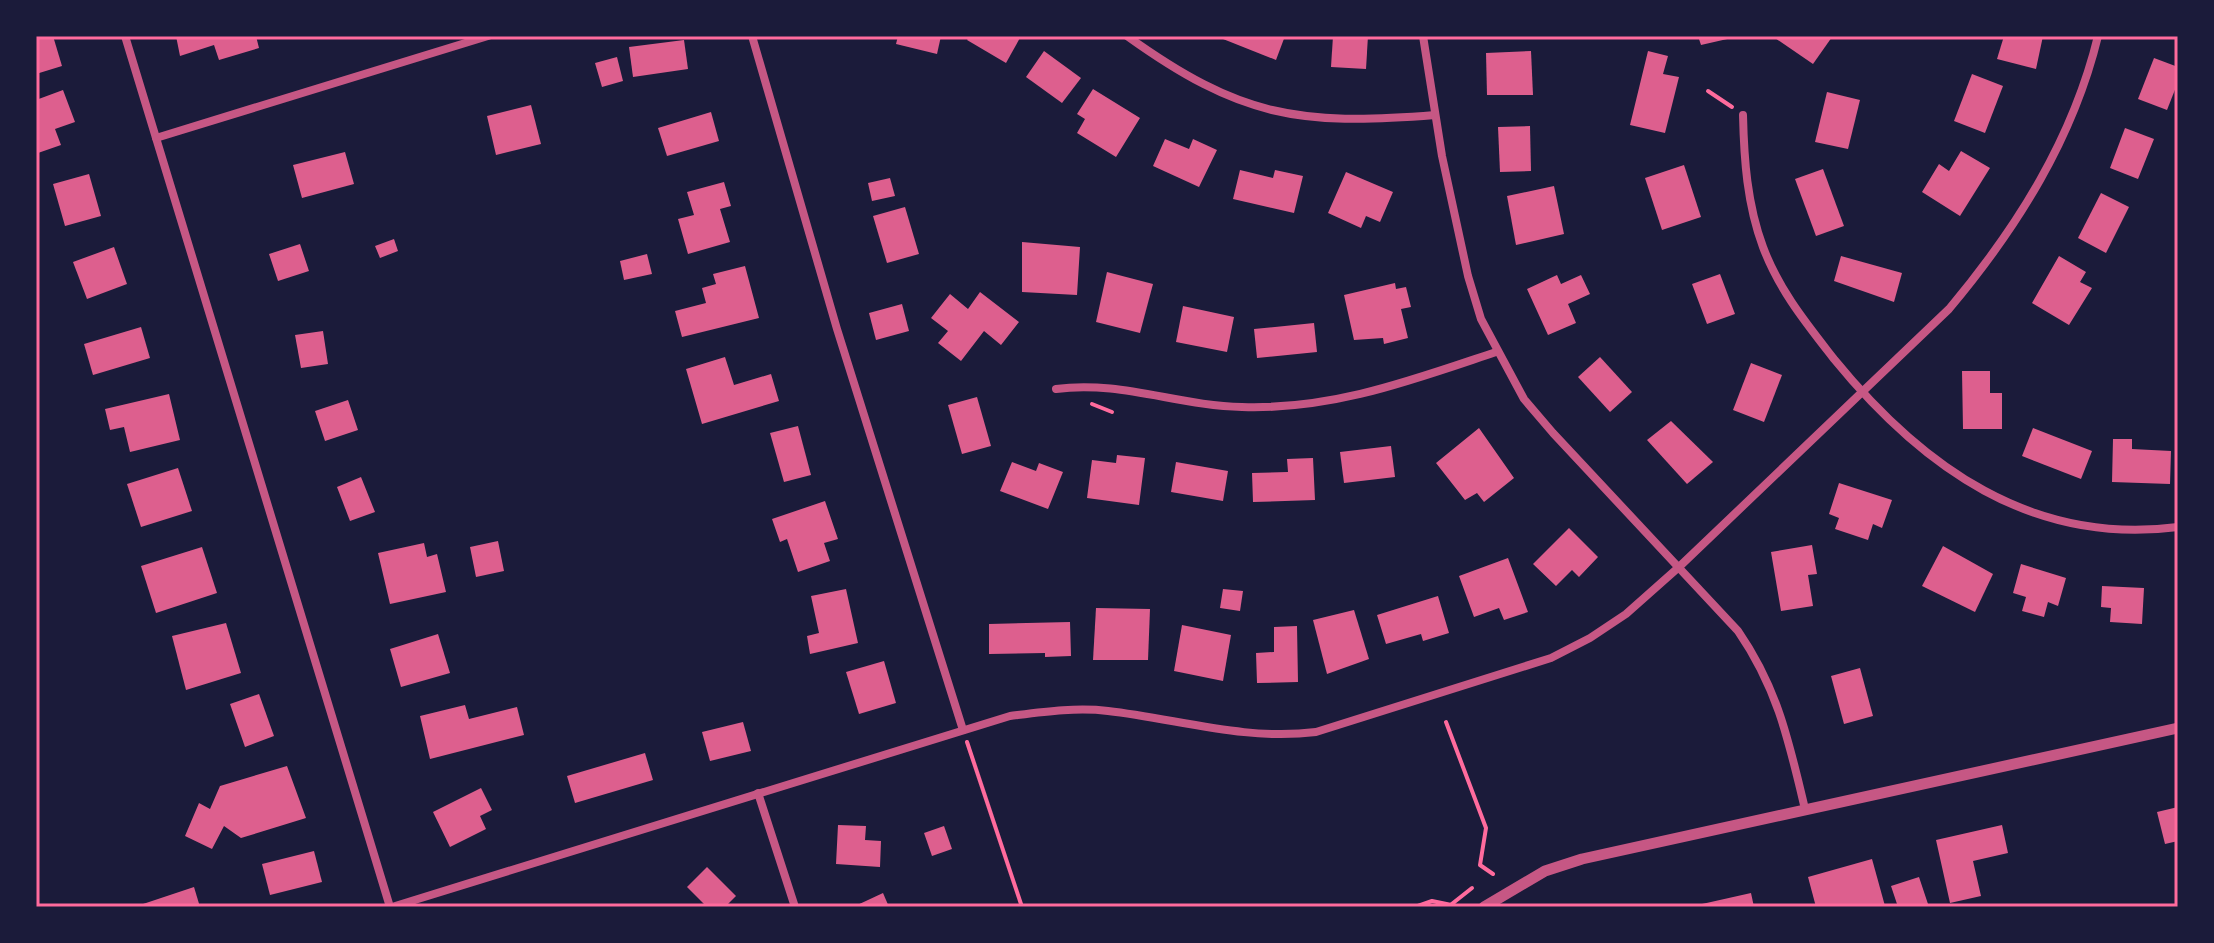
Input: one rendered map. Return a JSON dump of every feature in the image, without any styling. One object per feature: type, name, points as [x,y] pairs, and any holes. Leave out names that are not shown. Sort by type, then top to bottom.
[{"type":"street","points":[[125,36],[391,907],[1010,716],[1106,711],[1252,735],[1316,732],[1551,658],[1626,614],[1949,309],[2022,214],[2075,109],[2098,36]]},
{"type":"street","points":[[156,138],[488,36]]},
{"type":"street","points":[[752,36],[837,329],[963,730]]},
{"type":"street","points":[[1127,36],[1195,82],[1273,112],[1359,121],[1435,115]]},
{"type":"street","points":[[1423,36],[1435,115],[1468,276],[1496,352],[1524,399],[1738,631],[1759,661],[1785,726],[1805,809]]},
{"type":"street","points":[[1743,115],[1744,158],[1750,202],[1762,245],[1795,311],[1862,393],[1930,456],[1974,487],[2012,505],[2088,527],[2132,530],[2178,527]]},
{"type":"street","points":[[1056,389],[1107,386],[1197,404],[1286,407],[1333,402],[1385,390],[1496,352]]},
{"type":"street","points":[[1484,907],[1545,871],[1582,859],[2178,728]]},
{"type":"street","points":[[758,793],[795,907]]},
{"type":"path","points":[[1708,91],[1743,115]]},
{"type":"path","points":[[1446,722],[1486,828],[1480,865],[1493,874]]},
{"type":"path","points":[[963,730],[1022,907]]},
{"type":"path","points":[[1450,905],[1472,888]]},
{"type":"path","points":[[1415,907],[1432,901],[1461,907]]},
{"type":"building","points":[[36,36],[53,36],[62,66],[36,74]]},
{"type":"building","points":[[176,36],[256,36],[259,48],[219,60],[214,45],[180,56]]},
{"type":"building","points":[[898,36],[941,36],[937,54],[896,44]]},
{"type":"building","points":[[970,36],[1021,36],[1006,63],[967,40]]},
{"type":"building","points":[[1224,36],[1285,36],[1276,60],[1223,39]]},
{"type":"building","points":[[1333,36],[1368,36],[1366,69],[1331,67]]},
{"type":"building","points":[[1698,36],[1736,36],[1736,37],[1701,45]]},
{"type":"building","points":[[1772,36],[1830,36],[1832,37],[1813,64]]},
{"type":"building","points":[[2004,36],[2043,36],[2036,69],[1997,59]]},
{"type":"building","points":[[684,40],[688,69],[633,77],[629,47]]},
{"type":"building","points":[[1044,51],[1081,78],[1062,103],[1026,77]]},
{"type":"building","points":[[1531,51],[1533,95],[1487,95],[1486,53]]},
{"type":"building","points":[[1648,51],[1668,56],[1663,74],[1679,77],[1665,133],[1630,125]]},
{"type":"building","points":[[617,57],[623,81],[602,87],[595,63]]},
{"type":"building","points":[[2154,58],[2178,67],[2178,82],[2167,110],[2138,99]]},
{"type":"building","points":[[1972,74],[2003,86],[1985,133],[1954,121]]},
{"type":"building","points":[[1093,89],[1140,118],[1116,157],[1077,133],[1085,119],[1077,114]]},
{"type":"building","points":[[63,90],[75,122],[55,129],[61,145],[38,153],[36,100]]},
{"type":"building","points":[[1827,92],[1860,100],[1848,149],[1815,142]]},
{"type":"building","points":[[531,105],[541,144],[496,155],[487,116]]},
{"type":"building","points":[[711,112],[719,141],[667,156],[658,128]]},
{"type":"building","points":[[1530,126],[1531,171],[1500,172],[1498,127]]},
{"type":"building","points":[[2125,128],[2154,139],[2138,179],[2110,168]]},
{"type":"building","points":[[1165,139],[1189,149],[1193,139],[1217,150],[1199,187],[1153,166]]},
{"type":"building","points":[[1961,151],[1990,168],[1960,216],[1922,192],[1939,164],[1949,171]]},
{"type":"building","points":[[345,152],[354,184],[302,198],[293,165]]},
{"type":"building","points":[[1684,165],[1701,217],[1662,230],[1645,178]]},
{"type":"building","points":[[1823,169],[1844,226],[1816,236],[1795,179]]},
{"type":"building","points":[[1240,170],[1273,178],[1275,170],[1303,176],[1294,213],[1233,199]]},
{"type":"building","points":[[1346,172],[1393,192],[1380,222],[1366,216],[1361,228],[1328,213]]},
{"type":"building","points":[[89,174],[101,216],[65,226],[53,184]]},
{"type":"building","points":[[890,178],[895,196],[872,201],[868,183]]},
{"type":"building","points":[[724,182],[731,206],[720,209],[730,242],[688,254],[678,219],[694,215],[687,192]]},
{"type":"building","points":[[1554,186],[1564,234],[1516,245],[1507,196]]},
{"type":"building","points":[[2101,193],[2129,207],[2106,253],[2078,238]]},
{"type":"building","points":[[905,207],[919,254],[887,263],[873,216]]},
{"type":"building","points":[[394,239],[398,251],[380,258],[375,246]]},
{"type":"building","points":[[1022,242],[1080,247],[1077,295],[1022,292]]},
{"type":"building","points":[[300,244],[309,271],[278,281],[269,254]]},
{"type":"building","points":[[114,247],[127,284],[87,299],[73,262]]},
{"type":"building","points":[[647,254],[652,274],[624,280],[620,261]]},
{"type":"building","points":[[1841,256],[1902,273],[1894,302],[1834,281]]},
{"type":"building","points":[[2059,256],[2086,272],[2080,282],[2092,288],[2069,325],[2032,303]]},
{"type":"building","points":[[745,266],[759,318],[682,337],[675,311],[706,303],[702,288],[716,284],[713,274]]},
{"type":"building","points":[[1107,272],[1153,284],[1140,333],[1096,322]]},
{"type":"building","points":[[1720,274],[1735,314],[1707,324],[1692,284]]},
{"type":"building","points":[[1557,275],[1561,284],[1581,275],[1590,294],[1568,304],[1576,323],[1548,335],[1527,289]]},
{"type":"building","points":[[1395,283],[1396,289],[1406,287],[1411,307],[1401,309],[1408,338],[1384,344],[1383,338],[1354,340],[1344,295]]},
{"type":"building","points":[[980,292],[1019,322],[1001,345],[984,331],[961,361],[938,343],[948,331],[931,318],[950,294],[968,309]]},
{"type":"building","points":[[902,304],[909,331],[876,340],[869,313]]},
{"type":"building","points":[[1183,306],[1234,317],[1227,352],[1176,342]]},
{"type":"building","points":[[1314,323],[1317,352],[1257,358],[1254,329]]},
{"type":"building","points":[[141,327],[150,358],[93,375],[84,344]]},
{"type":"building","points":[[323,331],[328,364],[301,368],[295,335]]},
{"type":"building","points":[[725,357],[734,385],[771,374],[779,401],[702,424],[686,369]]},
{"type":"building","points":[[1600,357],[1632,392],[1610,412],[1578,377]]},
{"type":"building","points":[[1751,363],[1782,375],[1764,422],[1733,410]]},
{"type":"building","points":[[1962,371],[1990,371],[1990,393],[2002,393],[2002,429],[1963,429]]},
{"type":"building","points":[[169,394],[180,440],[130,452],[124,427],[110,430],[105,409]]},
{"type":"building","points":[[977,397],[991,446],[962,454],[948,405]]},
{"type":"building","points":[[348,400],[358,430],[325,441],[315,411]]},
{"type":"building","points":[[1671,421],[1713,462],[1687,484],[1647,440]]},
{"type":"building","points":[[798,426],[811,475],[784,482],[770,433]]},
{"type":"building","points":[[1479,428],[1514,478],[1484,502],[1477,493],[1465,500],[1436,463]]},
{"type":"building","points":[[2033,428],[2092,451],[2081,479],[2022,456]]},
{"type":"building","points":[[2113,439],[2132,439],[2132,449],[2171,451],[2170,484],[2112,482]]},
{"type":"building","points":[[1391,446],[1395,477],[1344,483],[1340,452]]},
{"type":"building","points":[[1117,455],[1145,458],[1139,505],[1087,498],[1092,460],[1116,463]]},
{"type":"building","points":[[1313,458],[1315,500],[1253,502],[1252,473],[1288,472],[1287,459]]},
{"type":"building","points":[[1012,462],[1036,471],[1039,463],[1063,472],[1048,509],[1000,491]]},
{"type":"building","points":[[1176,462],[1228,471],[1223,501],[1171,492]]},
{"type":"building","points":[[178,468],[192,511],[141,527],[127,484]]},
{"type":"building","points":[[361,477],[375,512],[350,521],[337,487]]},
{"type":"building","points":[[1839,483],[1892,500],[1882,528],[1873,524],[1868,540],[1835,529],[1839,518],[1829,514]]},
{"type":"building","points":[[825,501],[838,539],[824,543],[830,561],[798,572],[787,539],[780,542],[772,519]]},
{"type":"building","points":[[1569,528],[1598,557],[1579,577],[1572,570],[1556,586],[1533,564]]},
{"type":"building","points":[[498,541],[504,571],[476,577],[470,547]]},
{"type":"building","points":[[424,543],[427,557],[437,554],[446,592],[390,604],[378,553]]},
{"type":"building","points":[[1812,545],[1817,574],[1808,575],[1813,606],[1781,611],[1771,552]]},
{"type":"building","points":[[1943,546],[1993,574],[1975,612],[1922,586]]},
{"type":"building","points":[[202,547],[217,593],[156,613],[141,566]]},
{"type":"building","points":[[1508,558],[1528,612],[1504,620],[1499,608],[1474,617],[1459,576]]},
{"type":"building","points":[[2021,564],[2066,578],[2058,606],[2048,602],[2044,617],[2022,611],[2026,597],[2013,593]]},
{"type":"building","points":[[2102,586],[2144,588],[2142,624],[2110,622],[2111,608],[2101,607]]},
{"type":"building","points":[[846,589],[858,643],[810,654],[807,636],[819,633],[811,596]]},
{"type":"building","points":[[1223,589],[1243,591],[1240,611],[1220,608]]},
{"type":"building","points":[[1438,596],[1449,633],[1423,641],[1421,634],[1386,644],[1377,615]]},
{"type":"building","points":[[1096,608],[1150,609],[1148,660],[1093,660]]},
{"type":"building","points":[[1354,610],[1369,659],[1327,674],[1313,620]]},
{"type":"building","points":[[1070,622],[1071,656],[989,654],[989,624]]},
{"type":"building","points":[[226,623],[241,673],[186,690],[172,636]]},
{"type":"building","points":[[1182,625],[1231,635],[1223,681],[1174,671]]},
{"type":"building","points":[[1297,626],[1298,682],[1257,683],[1256,653],[1274,652],[1274,627]]},
{"type":"building","points":[[438,634],[450,673],[401,687],[390,649]]},
{"type":"building","points":[[884,661],[896,703],[859,714],[846,672]]},
{"type":"building","points":[[1860,668],[1873,716],[1844,724],[1831,676]]},
{"type":"building","points":[[259,694],[274,736],[245,747],[230,704]]},
{"type":"building","points":[[465,705],[469,719],[517,707],[524,735],[430,759],[420,716]]},
{"type":"building","points":[[743,722],[751,751],[710,761],[702,732]]},
{"type":"building","points":[[645,753],[653,780],[575,803],[567,776]]},
{"type":"building","points":[[287,766],[306,818],[241,838],[224,826],[212,849],[185,836],[199,803],[210,809],[220,786]]},
{"type":"building","points":[[481,788],[492,810],[480,816],[486,829],[450,847],[433,812]]},
{"type":"building","points":[[2178,807],[2178,841],[2165,844],[2157,812]]},
{"type":"building","points":[[838,825],[866,826],[865,840],[881,841],[880,867],[836,864]]},
{"type":"building","points":[[2002,825],[2008,853],[1973,861],[1981,896],[1950,903],[1936,840]]},
{"type":"building","points":[[944,826],[952,849],[932,856],[924,833]]},
{"type":"building","points":[[314,851],[322,882],[270,895],[262,864]]},
{"type":"building","points":[[1872,859],[1885,906],[1816,907],[1808,877]]},
{"type":"building","points":[[707,867],[736,896],[725,907],[707,907],[687,887]]},
{"type":"building","points":[[1919,877],[1929,907],[1898,907],[1891,886]]},
{"type":"building","points":[[194,887],[200,907],[144,907],[143,904]]},
{"type":"building","points":[[883,893],[889,907],[853,907]]},
{"type":"building","points":[[1751,893],[1754,907],[1703,907],[1702,904]]}]
